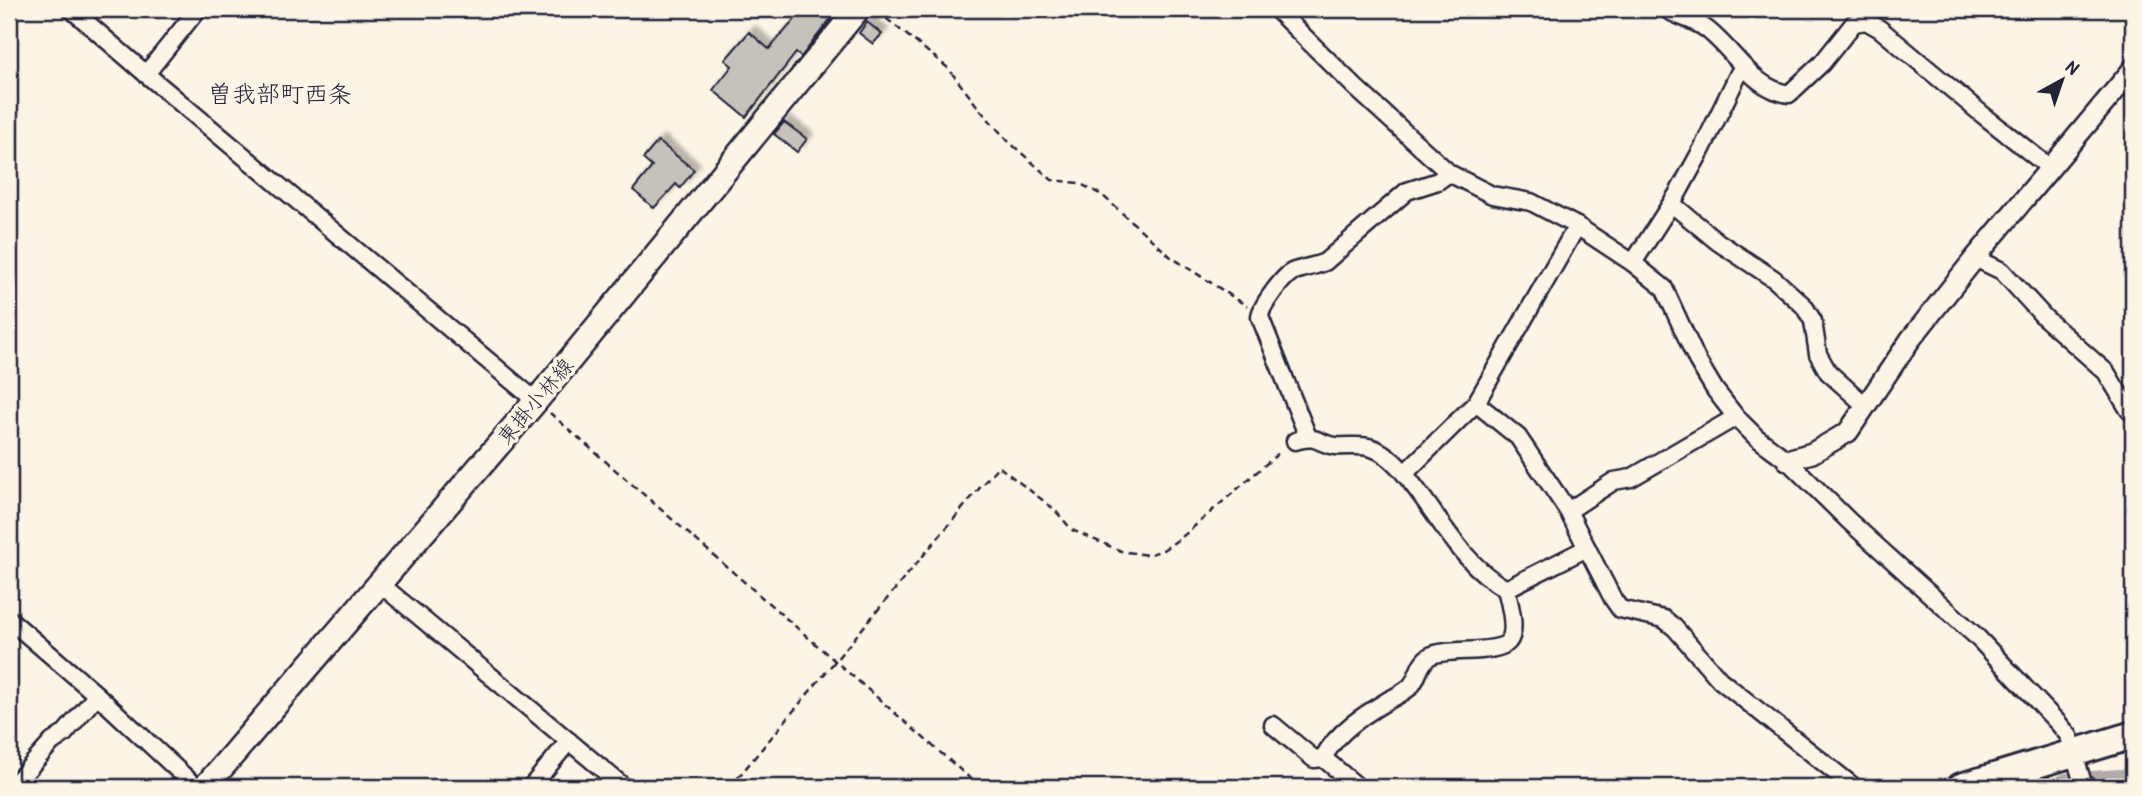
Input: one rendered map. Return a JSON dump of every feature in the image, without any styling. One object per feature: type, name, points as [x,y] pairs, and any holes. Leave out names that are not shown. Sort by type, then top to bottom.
[{"type":"highway","points":[[1961,787],[2076,762],[2133,735]]},
{"type":"main road","name":"東掛小林線","points":[[205,787],[536,401],[858,9]]},
{"type":"street","points":[[71,9],[536,401]]},
{"type":"street","points":[[146,74],[198,9]]},
{"type":"street","points":[[1276,9],[1356,89],[1449,173],[1492,195],[1531,202],[1577,226],[1633,263],[1664,288],[1697,360],[1736,417],[1756,437],[1787,460],[1849,521],[1977,637],[2059,724],[2069,736],[2084,787]]},
{"type":"street","points":[[1666,9],[1703,27],[1721,41],[1745,69],[1776,92],[1789,94],[1822,63],[1854,23],[1866,21],[1880,29],[2050,168]]},
{"type":"street","points":[[1633,263],[1672,204],[1739,73],[1745,69]]},
{"type":"street","points":[[1787,460],[1812,453],[1848,432],[1910,340],[2133,69]]},
{"type":"street","points":[[1323,758],[1332,743],[1348,727],[1406,690],[1415,681],[1420,665],[1431,655],[1487,649],[1507,644],[1511,638],[1513,619],[1506,589],[1486,577],[1469,561],[1405,473],[1377,450],[1358,444],[1334,446],[1315,437],[1302,439],[1260,312],[1292,272],[1325,262],[1407,191],[1438,181],[1449,173]]},
{"type":"street","points":[[1672,204],[1718,242],[1774,279],[1804,306],[1813,321],[1818,354],[1828,372],[1866,406]]},
{"type":"street","points":[[1405,473],[1476,403],[1577,226]]},
{"type":"street","points":[[1975,258],[2002,271],[2045,318],[2106,372],[2129,411]]},
{"type":"street","points":[[1476,403],[1518,437],[1568,510],[1620,609],[1664,619],[1720,680],[1854,787]]},
{"type":"street","points":[[1568,510],[1614,481],[1631,478],[1736,417]]},
{"type":"street","points":[[1506,589],[1587,548]]},
{"type":"street","points":[[379,583],[624,787]]},
{"type":"street","points":[[9,619],[97,695],[196,787]]},
{"type":"street","points":[[12,787],[52,742],[64,734],[97,695]]},
{"type":"street","points":[[1273,725],[1314,759],[1323,758],[1358,787]]},
{"type":"street","points":[[531,787],[569,741]]},
{"type":"path","points":[[875,9],[948,68],[1009,142],[1052,180],[1079,183],[1102,195],[1171,257],[1254,311],[1260,312]]},
{"type":"path","points":[[536,401],[980,787]]},
{"type":"path","points":[[730,787],[998,466],[1054,509],[1072,530],[1121,551],[1148,555],[1163,550],[1182,537],[1277,454],[1302,439]]},
{"type":"building","points":[[804,9],[838,9],[801,57],[796,53],[746,117],[713,90],[732,66],[725,60],[749,32],[769,49]]},
{"type":"building","points":[[867,22],[882,34],[873,44],[859,33]]},
{"type":"building","points":[[784,122],[807,139],[797,152],[774,134]]},
{"type":"building","points":[[658,141],[694,170],[680,188],[676,184],[654,208],[633,190],[652,167],[643,159]]},
{"type":"waterway","points":[[2067,787],[2133,782]]},
{"type":"district","name":"曽我部町西条","points":[[280,93]]}]
